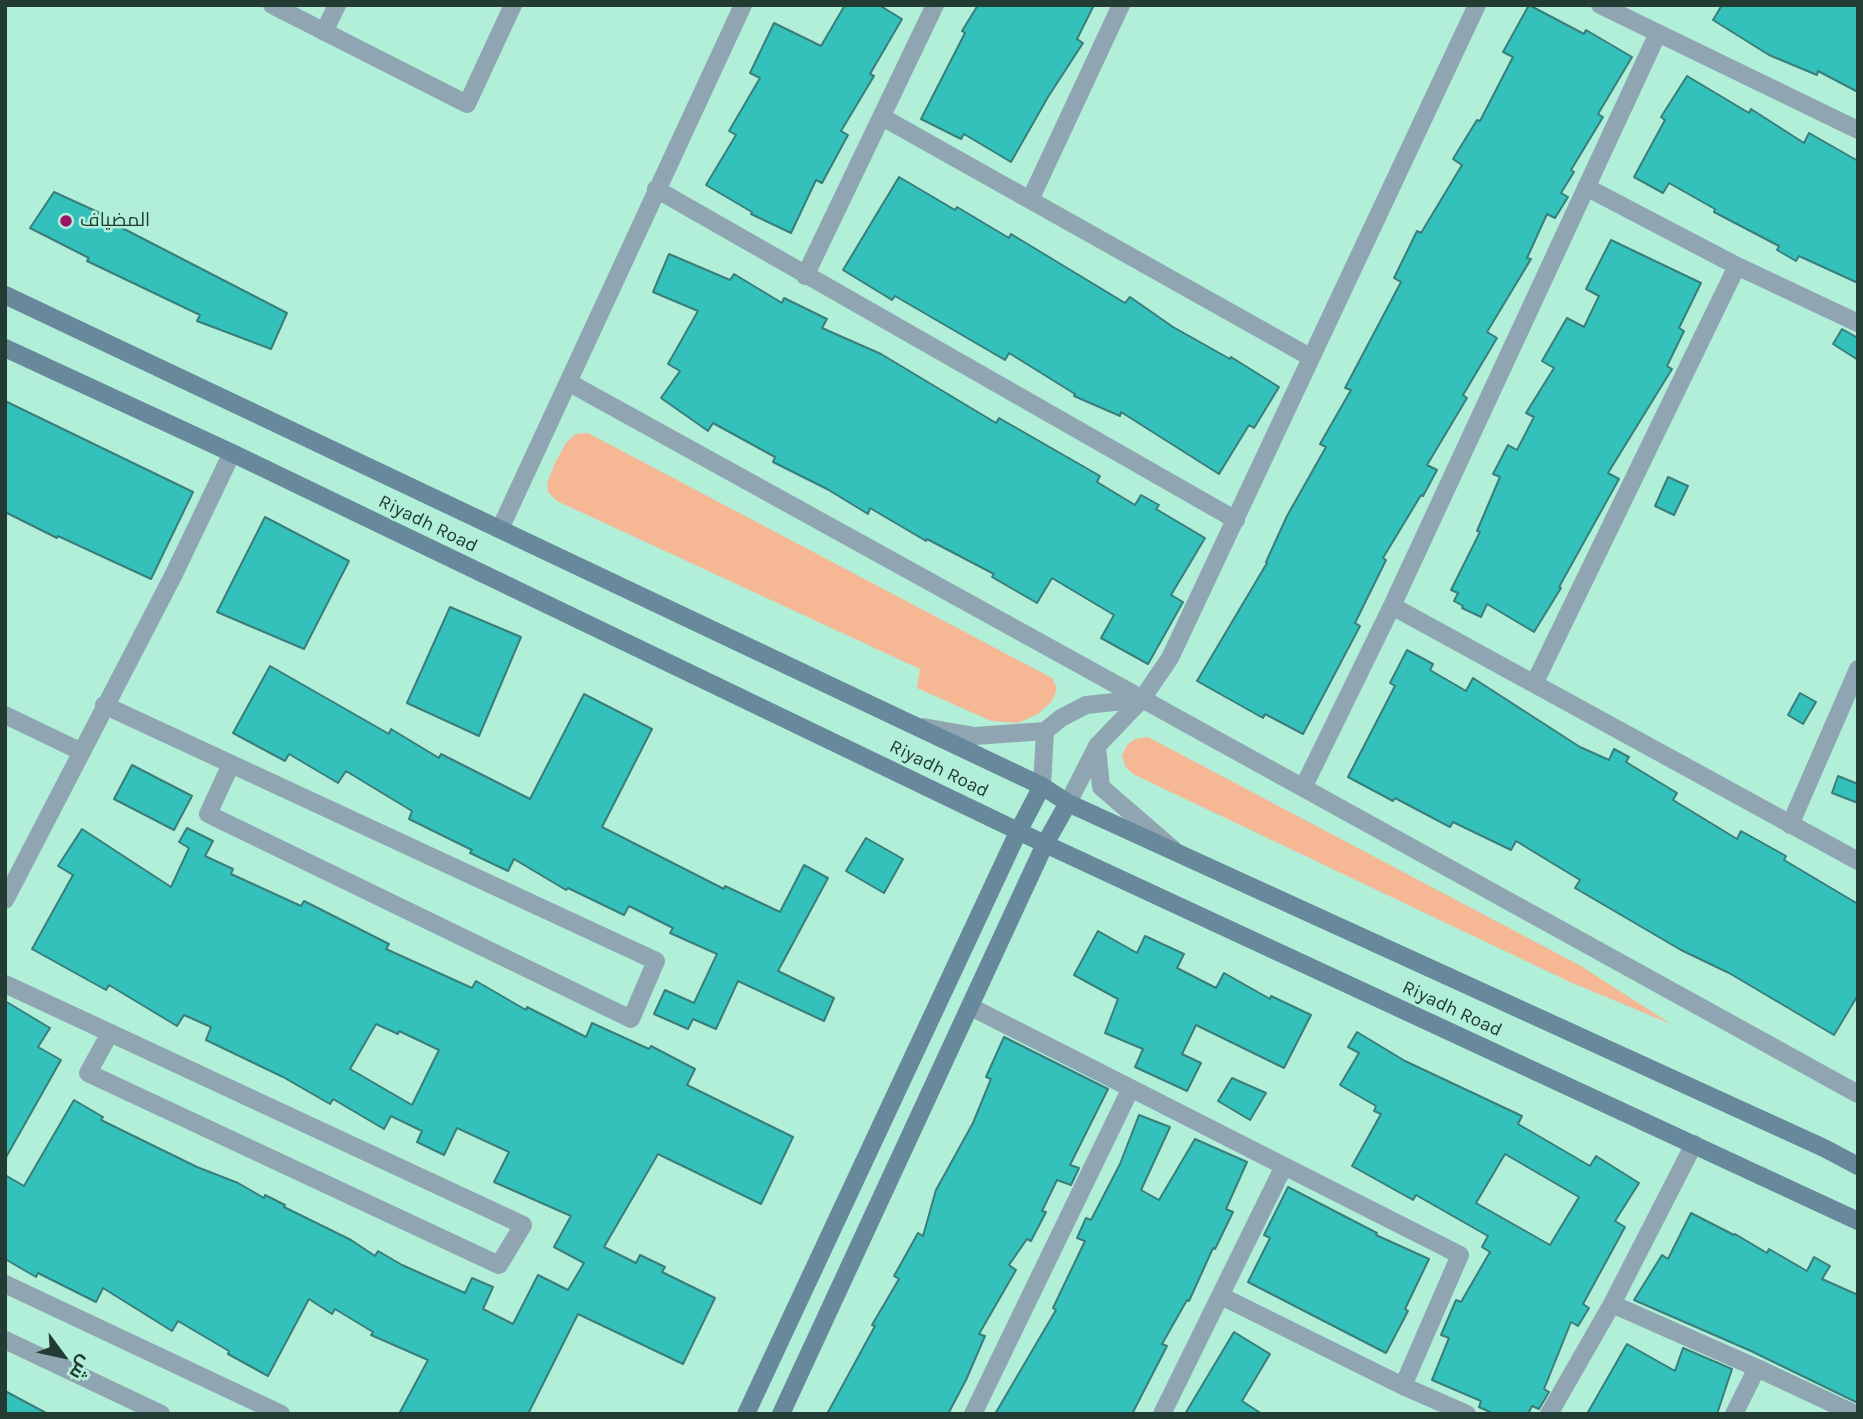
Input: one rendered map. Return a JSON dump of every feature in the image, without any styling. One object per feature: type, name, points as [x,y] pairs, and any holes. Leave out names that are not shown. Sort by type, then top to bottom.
[{"type":"street","points":[[272,5],[467,104],[513,5]]},
{"type":"street","points":[[324,32],[337,5]]},
{"type":"street","points":[[500,529],[743,5]]},
{"type":"street","points":[[805,276],[935,5]]},
{"type":"street","points":[[1030,200],[1121,5]]},
{"type":"street","points":[[781,1414],[1045,844],[1097,746],[1142,699],[1170,658],[1477,5]]},
{"type":"street","points":[[1600,5],[1858,130]]},
{"type":"street","points":[[1303,788],[1392,606],[1658,33]]},
{"type":"street","points":[[882,117],[1310,357]]},
{"type":"street","points":[[1586,187],[1737,266],[1858,323]]},
{"type":"street","points":[[656,189],[1236,520]]},
{"type":"street","points":[[1534,684],[1737,266]]},
{"type":"street","points":[[5,295],[1042,786],[1068,803],[1824,1148],[1858,1166]]},
{"type":"street","name":"Riyadh Road","points":[[5,348],[232,453],[1045,844],[1858,1221]]},
{"type":"street","points":[[568,382],[1303,788],[1856,1088]]},
{"type":"street","points":[[5,900],[173,576],[232,453]]},
{"type":"street","points":[[1392,606],[1858,861]]},
{"type":"street","points":[[1790,825],[1858,669]]},
{"type":"street","points":[[912,726],[975,736],[1045,731],[1061,718],[1086,705],[1142,699]]},
{"type":"street","points":[[1121,701],[1121,722]]},
{"type":"street","points":[[104,705],[656,961],[631,1019],[208,814],[230,764]]},
{"type":"street","points":[[5,715],[82,752]]},
{"type":"street","points":[[746,1414],[1042,786],[1045,731]]},
{"type":"street","points":[[1097,746],[1101,787],[1176,852]]},
{"type":"street","points":[[5,984],[523,1225],[499,1265],[486,1259],[88,1073],[110,1033]]},
{"type":"street","points":[[971,1007],[1130,1090],[1460,1255],[1403,1386]]},
{"type":"street","points":[[973,1414],[1130,1090]]},
{"type":"street","points":[[1549,1414],[1612,1304],[1694,1144]]},
{"type":"street","points":[[1162,1414],[1284,1166]]},
{"type":"street","points":[[5,1284],[281,1414]]},
{"type":"street","points":[[1221,1296],[1403,1386],[1467,1414]]},
{"type":"street","points":[[1612,1304],[1855,1414]]},
{"type":"street","points":[[5,1340],[162,1414]]},
{"type":"street","points":[[1734,1414],[1757,1368]]},
{"type":"shaded area","points":[[588,433],[1052,678],[1057,688],[1052,701],[1038,714],[1018,723],[991,721],[917,688],[920,669],[557,501],[548,492],[547,483],[555,463],[566,443],[575,434]]},
{"type":"shaded area","points":[[1148,737],[1581,966],[1671,1024],[1570,982],[1133,774],[1125,766],[1122,756],[1127,745],[1135,739]]},
{"type":"building","points":[[845,5],[879,5],[902,19],[870,74],[874,76],[841,131],[848,135],[822,183],[816,180],[791,233],[751,214],[752,212],[706,185],[736,135],[729,131],[760,78],[750,73],[774,23],[821,46]]},
{"type":"building","points":[[978,5],[1094,5],[1077,39],[1083,43],[1011,162],[964,134],[961,139],[921,119],[965,33],[962,31]]},
{"type":"building","points":[[1529,5],[1584,34],[1586,30],[1632,57],[1598,114],[1603,117],[1571,170],[1574,172],[1561,193],[1568,197],[1555,218],[1547,214],[1527,258],[1531,259],[1487,332],[1497,338],[1463,395],[1467,398],[1427,465],[1437,470],[1383,558],[1386,560],[1355,623],[1360,626],[1303,734],[1265,714],[1263,718],[1197,681],[1267,563],[1287,516],[1326,447],[1320,444],[1351,390],[1345,388],[1401,282],[1394,278],[1417,231],[1421,233],[1462,165],[1453,159],[1477,120],[1480,121],[1513,57],[1503,52]]},
{"type":"building","points":[[1722,5],[1858,5],[1858,92],[1818,71],[1817,75],[1769,55],[1713,20]]},
{"type":"building","points":[[1687,76],[1749,113],[1751,109],[1804,143],[1809,133],[1858,161],[1858,283],[1799,256],[1796,261],[1777,250],[1779,246],[1714,212],[1715,209],[1669,183],[1663,193],[1634,177],[1665,120],[1661,117]]},
{"type":"building","points":[[899,177],[1009,238],[1011,234],[1125,303],[1130,297],[1173,327],[1230,359],[1231,357],[1279,387],[1254,428],[1249,425],[1219,474],[1121,412],[1120,416],[1074,396],[1075,394],[1009,353],[1005,360],[895,296],[892,300],[843,270]]},
{"type":"building","points":[[54,192],[100,213],[99,216],[287,313],[271,349],[197,321],[200,315],[87,261],[89,258],[30,228]]},
{"type":"building","points":[[1611,240],[1701,283],[1679,328],[1684,331],[1667,366],[1672,369],[1608,473],[1619,479],[1559,587],[1561,588],[1534,632],[1487,604],[1481,617],[1462,608],[1463,606],[1454,601],[1458,593],[1451,590],[1480,532],[1477,531],[1500,477],[1493,474],[1508,445],[1517,450],[1534,417],[1526,413],[1554,368],[1542,361],[1567,318],[1584,327],[1599,296],[1586,289]]},
{"type":"building","points":[[669,254],[730,280],[734,274],[782,303],[784,298],[827,319],[822,328],[881,354],[996,423],[999,418],[1100,476],[1097,482],[1135,505],[1141,495],[1159,505],[1156,509],[1205,538],[1171,595],[1183,602],[1148,664],[1101,638],[1114,615],[1052,578],[1037,603],[992,577],[994,574],[927,539],[926,541],[870,508],[868,514],[827,489],[773,462],[775,457],[713,423],[708,431],[661,398],[680,371],[668,364],[698,311],[653,292]]},
{"type":"building","points":[[1842,329],[1858,338],[1858,360],[1833,344]]},
{"type":"building","points":[[5,401],[193,492],[151,579],[5,512]]},
{"type":"building","points":[[1668,477],[1688,486],[1674,515],[1655,506]]},
{"type":"building","points":[[265,517],[349,561],[304,649],[217,612]]},
{"type":"building","points":[[450,607],[521,637],[479,736],[407,703]]},
{"type":"building","points":[[1407,650],[1433,664],[1430,670],[1466,691],[1473,678],[1580,747],[1609,760],[1614,749],[1629,757],[1626,762],[1677,793],[1673,800],[1737,839],[1741,831],[1786,856],[1784,860],[1858,904],[1858,995],[1834,1035],[1575,888],[1580,880],[1516,841],[1511,850],[1453,822],[1450,827],[1348,777],[1395,686],[1390,683]]},
{"type":"building","points":[[270,666],[389,734],[391,729],[439,758],[441,754],[530,799],[584,694],[652,729],[602,827],[724,889],[725,886],[780,912],[804,865],[828,878],[778,971],[834,998],[824,1021],[738,981],[716,1029],[693,1019],[688,1029],[654,1014],[665,990],[694,1003],[717,954],[670,933],[673,928],[629,906],[624,915],[568,888],[566,890],[514,859],[508,871],[470,853],[472,850],[409,819],[412,811],[346,771],[338,783],[289,754],[285,761],[233,733]]},
{"type":"building","points":[[1800,693],[1816,702],[1803,724],[1788,715]]},
{"type":"building","points":[[132,765],[192,796],[174,830],[114,799]]},
{"type":"building","points":[[1838,776],[1858,784],[1858,803],[1832,793]]},
{"type":"building","points":[[187,828],[213,841],[205,856],[233,869],[231,874],[301,906],[304,901],[389,944],[386,949],[472,988],[476,981],[526,1010],[527,1007],[586,1037],[592,1023],[649,1049],[651,1046],[695,1069],[687,1085],[793,1137],[761,1204],[658,1154],[604,1247],[636,1263],[640,1255],[665,1267],[662,1272],[715,1298],[683,1364],[578,1314],[528,1414],[399,1414],[428,1360],[371,1335],[373,1332],[335,1309],[332,1314],[309,1299],[268,1376],[178,1321],[172,1331],[103,1288],[96,1302],[38,1273],[36,1277],[5,1259],[5,1175],[24,1186],[74,1100],[103,1117],[101,1120],[197,1167],[238,1183],[264,1198],[265,1195],[351,1240],[375,1256],[378,1251],[402,1265],[465,1293],[472,1278],[493,1287],[483,1309],[513,1324],[538,1275],[568,1290],[584,1263],[554,1247],[571,1216],[494,1182],[509,1152],[457,1128],[444,1155],[417,1142],[422,1131],[391,1116],[384,1129],[333,1099],[330,1104],[283,1077],[206,1040],[211,1027],[184,1015],[177,1026],[109,985],[106,990],[32,949],[73,875],[58,866],[82,829],[171,887],[189,848],[179,842]],"holes":[[[376,1024],[398,1034],[399,1031],[439,1050],[412,1105],[350,1069]]]},
{"type":"building","points":[[866,838],[903,859],[884,893],[846,871]]},
{"type":"building","points":[[1098,931],[1137,953],[1145,936],[1184,954],[1177,968],[1216,988],[1224,973],[1270,999],[1271,996],[1311,1015],[1284,1068],[1196,1025],[1182,1054],[1201,1063],[1187,1091],[1135,1067],[1143,1049],[1105,1033],[1118,999],[1074,975]]},
{"type":"building","points":[[5,1001],[50,1028],[38,1047],[61,1060],[5,1159]]},
{"type":"building","points":[[1357,1032],[1405,1061],[1522,1116],[1518,1124],[1590,1166],[1596,1156],[1639,1183],[1615,1221],[1625,1227],[1583,1304],[1589,1308],[1578,1326],[1571,1322],[1544,1389],[1549,1392],[1539,1409],[1532,1406],[1528,1414],[1494,1414],[1479,1407],[1481,1401],[1432,1380],[1449,1338],[1441,1335],[1456,1300],[1461,1302],[1490,1252],[1482,1247],[1488,1236],[1416,1195],[1413,1200],[1352,1166],[1381,1114],[1374,1111],[1376,1106],[1340,1085],[1359,1053],[1348,1047]],"holes":[[[1505,1154],[1579,1197],[1550,1245],[1476,1203]]]},
{"type":"building","points":[[1004,1037],[1108,1089],[1070,1165],[1079,1168],[1071,1185],[1057,1180],[1042,1211],[1046,1212],[1031,1241],[1027,1239],[1009,1265],[1016,1270],[979,1334],[985,1336],[948,1414],[827,1414],[875,1326],[872,1325],[899,1279],[894,1276],[918,1233],[923,1236],[936,1190],[973,1123],[991,1079],[986,1077]]},
{"type":"building","points":[[1232,1078],[1266,1093],[1250,1120],[1218,1101]]},
{"type":"building","points":[[1139,1115],[1170,1127],[1141,1190],[1159,1200],[1195,1139],[1247,1162],[1226,1209],[1233,1212],[1189,1301],[1187,1300],[1162,1344],[1167,1346],[1132,1414],[995,1414],[1056,1310],[1053,1308],[1085,1241],[1077,1238],[1086,1218],[1091,1220],[1120,1164]]},
{"type":"building","points":[[1288,1187],[1377,1233],[1376,1235],[1429,1259],[1405,1309],[1408,1311],[1386,1353],[1248,1282],[1270,1238],[1264,1235]]},
{"type":"building","points":[[1691,1213],[1767,1253],[1769,1249],[1807,1271],[1814,1257],[1830,1266],[1822,1279],[1858,1295],[1858,1403],[1751,1351],[1634,1300],[1662,1255],[1668,1259]]},
{"type":"building","points":[[1234,1332],[1270,1354],[1242,1401],[1262,1414],[1185,1414]]},
{"type":"building","points":[[1627,1344],[1675,1371],[1683,1348],[1732,1369],[1717,1414],[1587,1414]]},
{"type":"building","points":[[5,1391],[48,1414],[5,1414]]},
{"type":"place","name":"المضياف","points":[[66,221]]}]
